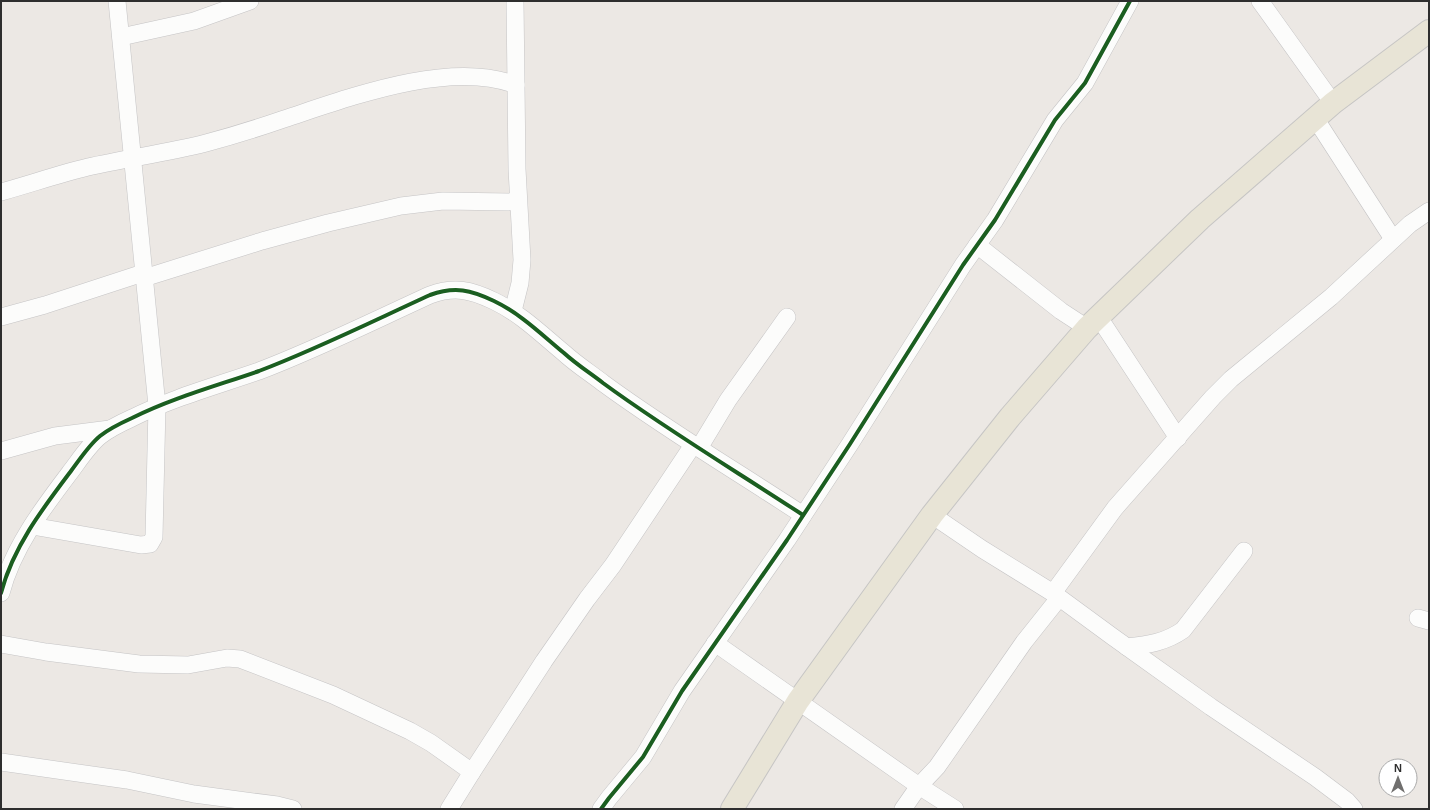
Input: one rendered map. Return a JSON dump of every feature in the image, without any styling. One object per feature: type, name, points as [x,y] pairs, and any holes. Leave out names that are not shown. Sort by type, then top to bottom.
[{"type":"main road","points":[[732,809],[798,701],[932,515],[1010,417],[1093,322],[1200,219],[1315,118],[1429,31]]},
{"type":"street","points":[[32,526],[144,546],[150,544],[153,540],[157,406],[117,1]]},
{"type":"street","points":[[121,37],[194,21],[250,1]]},
{"type":"street","points":[[513,311],[522,271],[518,202],[515,1]]},
{"type":"street","points":[[601,809],[613,792],[644,757],[682,691],[850,444],[958,272],[998,215],[1055,120],[1085,84],[1130,1]]},
{"type":"street","points":[[1260,1],[1333,103]]},
{"type":"street","points":[[1,192],[86,167],[180,149],[216,140],[335,103],[408,83],[431,79],[471,77],[498,79],[516,85]]},
{"type":"street","points":[[1315,118],[1393,239]]},
{"type":"street","points":[[1,317],[262,241],[386,209],[423,203],[518,202]]},
{"type":"street","points":[[903,809],[919,786],[937,767],[1056,596],[1104,521],[1231,379],[1331,297],[1410,224],[1429,211]]},
{"type":"street","points":[[977,245],[1061,310],[1093,322],[1178,438]]},
{"type":"street","points":[[1,593],[13,559],[24,538],[64,480],[90,446],[110,429],[157,406],[279,363],[440,291],[452,289],[465,290],[483,296],[513,311],[604,384],[696,447],[803,515]]},
{"type":"street","points":[[449,809],[562,635],[787,317]]},
{"type":"street","points":[[1,451],[55,436],[110,429]]},
{"type":"street","points":[[932,515],[1056,596],[1211,706],[1315,777],[1347,801],[1354,809]]},
{"type":"street","points":[[1127,647],[1151,645],[1175,636],[1183,630],[1244,551]]},
{"type":"street","points":[[715,643],[919,786],[955,809]]},
{"type":"street","points":[[1,644],[46,652],[139,664],[188,665],[226,658],[240,659],[333,695],[410,731],[431,743],[472,772]]},
{"type":"street","points":[[1,762],[127,780],[194,794],[277,805],[293,809]]},
{"type":"cycle path","points":[[601,809],[643,757],[682,691],[787,540],[850,444],[963,265],[995,220],[1055,120],[1085,83],[1130,1]]},
{"type":"cycle path","points":[[1,593],[13,560],[30,529],[85,452],[104,433],[163,404],[259,371],[324,344],[430,295],[455,290],[463,290],[478,294],[504,306],[530,325],[578,365],[627,400],[803,515]]}]
